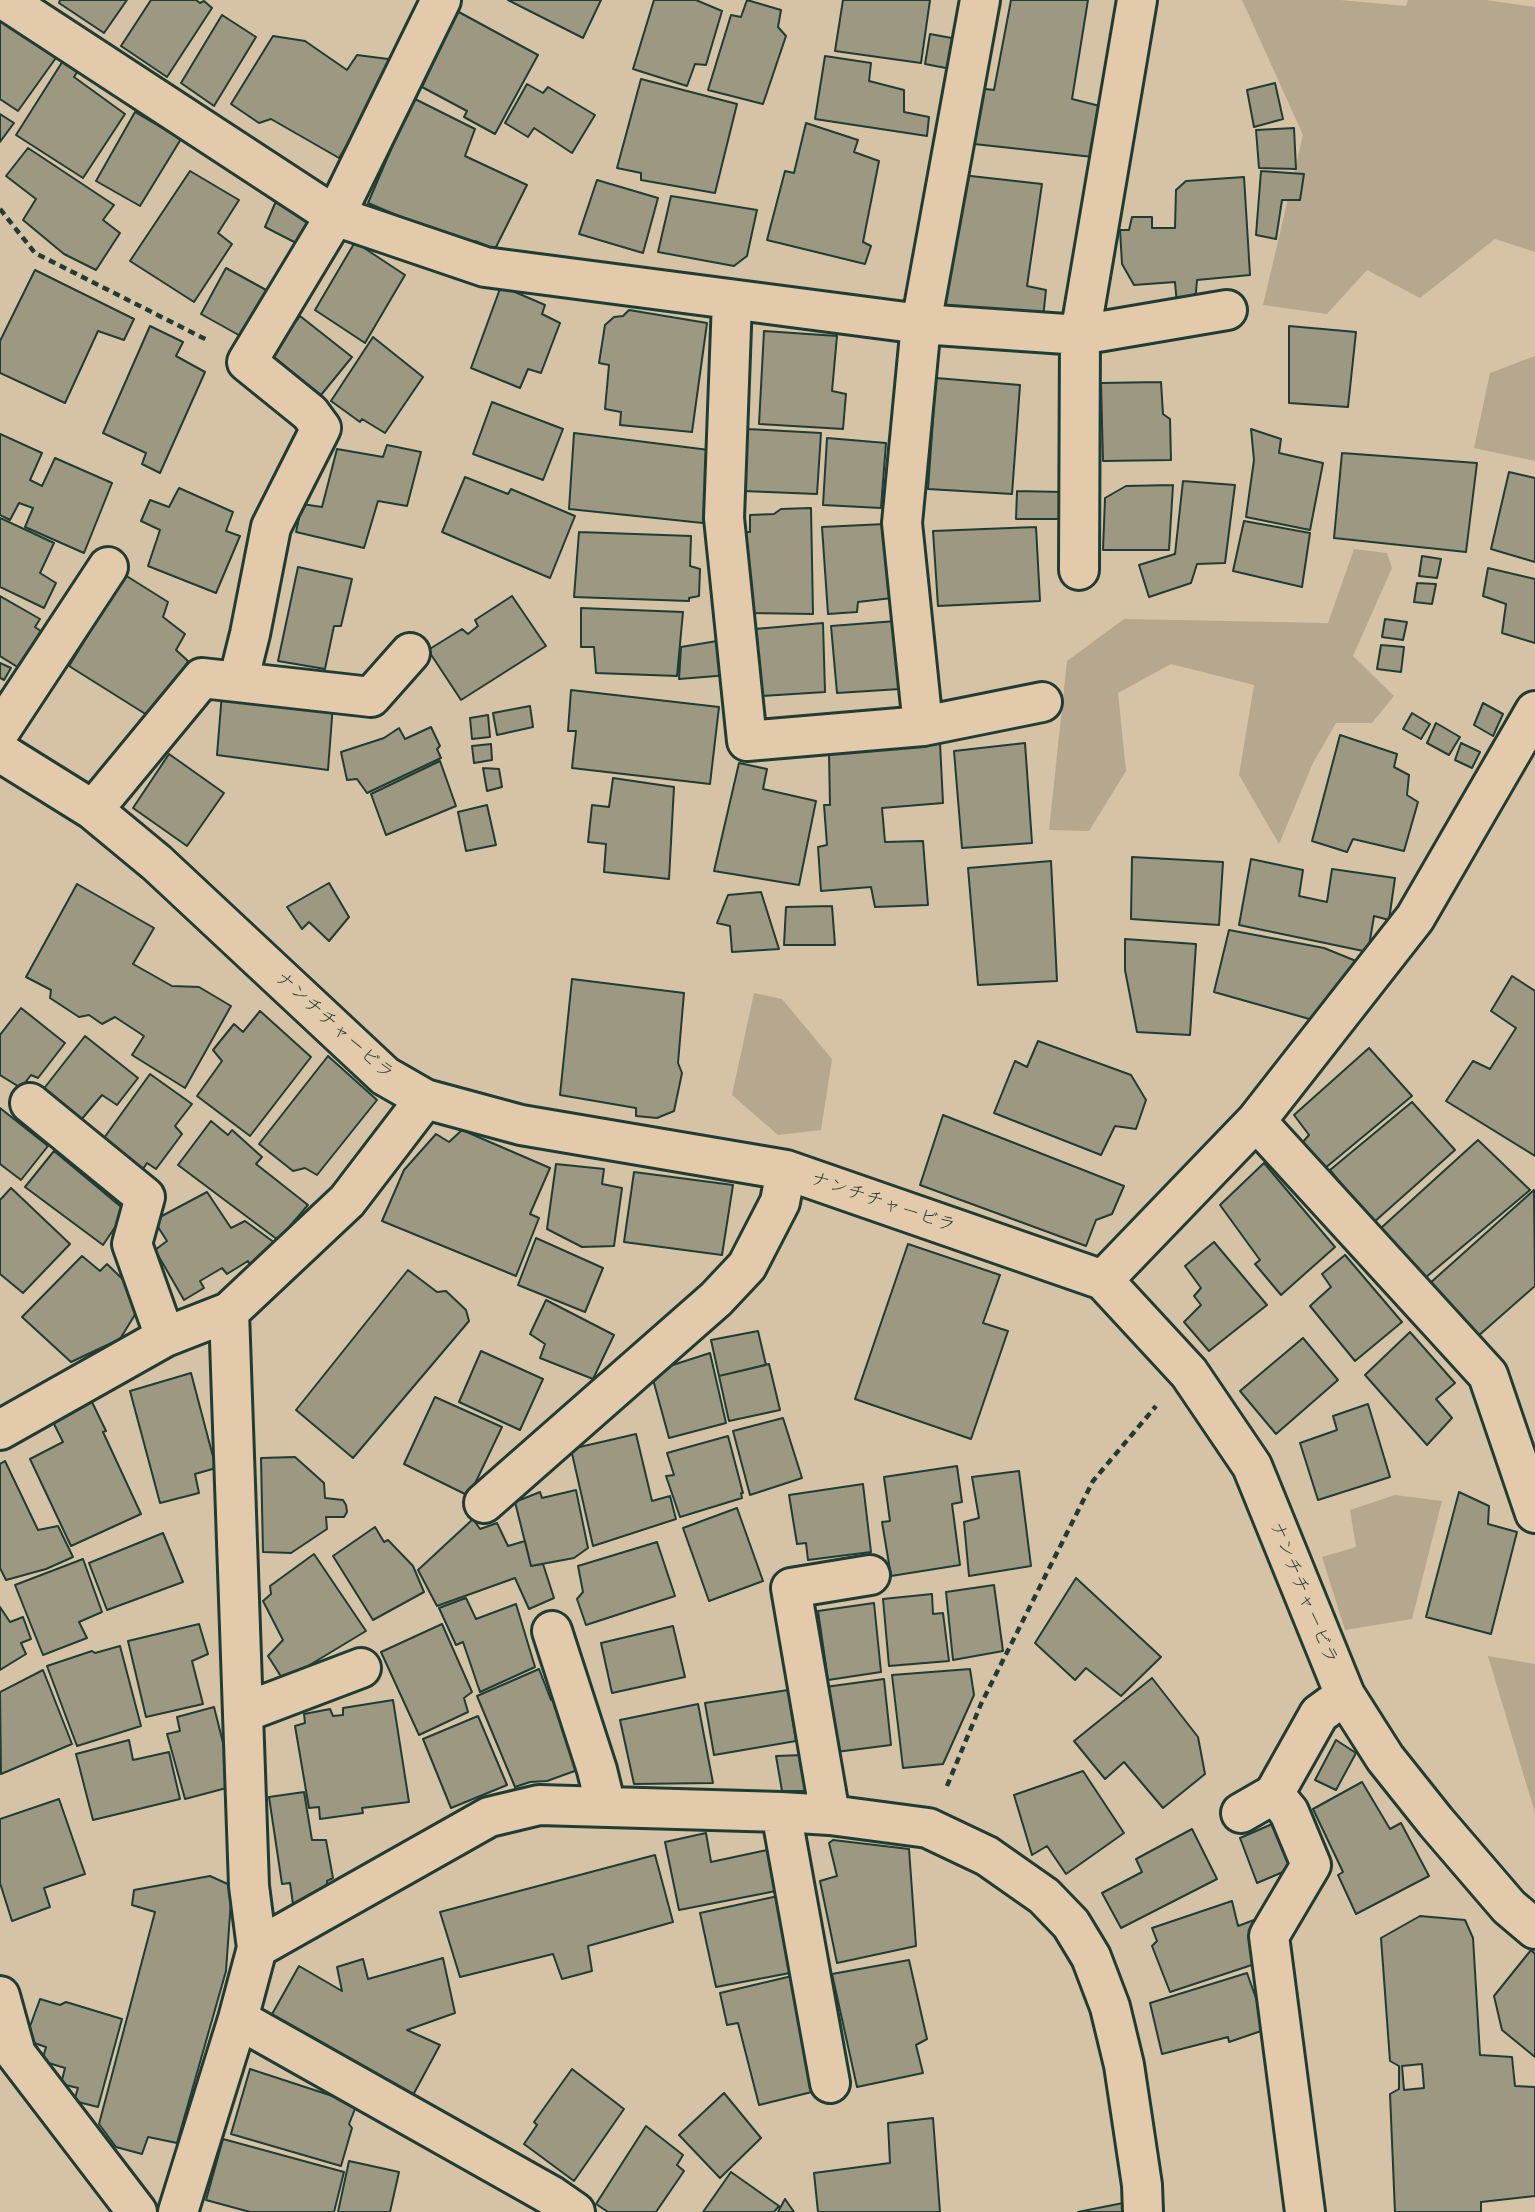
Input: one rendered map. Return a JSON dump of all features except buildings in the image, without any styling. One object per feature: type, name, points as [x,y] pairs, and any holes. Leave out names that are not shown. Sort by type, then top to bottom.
[{"type":"street","points":[[5,0],[335,216],[485,267],[921,324],[1080,335],[1227,310]]},
{"type":"street","points":[[237,682],[250,634],[271,527],[321,428],[310,413],[247,362],[335,216],[441,0]]},
{"type":"street","points":[[923,726],[902,523],[921,324],[980,0]]},
{"type":"street","points":[[1079,570],[1080,335],[1137,0]]},
{"type":"street","points":[[732,300],[724,518],[747,741],[923,726],[1042,702]]},
{"type":"street","points":[[0,731],[108,567]]},
{"type":"street","points":[[93,810],[202,678],[371,697],[410,653]]},
{"type":"street","points":[[1103,1280],[1256,1121],[1415,918],[1534,713]]},
{"type":"street","name":"ナンチチャービラ","points":[[0,752],[93,810],[156,863],[385,1076],[425,1099],[521,1125],[786,1170],[1103,1280],[1189,1373],[1252,1466],[1345,1695],[1385,1758],[1509,1907],[1535,1928]]},
{"type":"street","points":[[0,1430],[165,1337],[229,1312],[347,1201],[425,1099]]},
{"type":"street","points":[[30,1103],[145,1197],[132,1244],[165,1337]]},
{"type":"street","points":[[1256,1121],[1488,1375],[1535,1513]]},
{"type":"street","points":[[484,1503],[716,1300],[747,1266],[780,1202],[786,1170]]},
{"type":"street","points":[[178,2212],[238,2019],[257,1948],[249,1886],[229,1312]]},
{"type":"street","points":[[830,1815],[792,1588],[870,1575]]},
{"type":"street","points":[[552,1631],[597,1770],[606,1807]]},
{"type":"street","points":[[245,1712],[362,1668]]},
{"type":"street","points":[[1241,1813],[1274,1794],[1319,1714],[1345,1695]]},
{"type":"street","points":[[1274,1794],[1289,1812],[1311,1865],[1269,1936],[1305,2212]]},
{"type":"street","points":[[257,1948],[489,1817],[539,1805],[781,1812],[830,1815],[928,1828],[987,1856],[1044,1896],[1071,1924],[1091,1957],[1111,2007],[1124,2065],[1142,2185],[1143,2212]]},
{"type":"street","points":[[781,1812],[830,2083]]},
{"type":"street","points":[[0,1996],[16,2054],[137,2212]]},
{"type":"street","points":[[238,2019],[558,2207]]},
{"type":"path","points":[[0,209],[35,253],[190,330],[247,362]]},
{"type":"path","points":[[928,1828],[981,1704],[1093,1480],[1168,1392],[1189,1373]]},
{"type":"shaded area","points":[[1242,0],[1340,0],[1406,6],[1408,0],[1486,0],[1535,7],[1535,252],[1495,239],[1420,298],[1367,270],[1327,314],[1263,305],[1303,135]]},
{"type":"shaded area","points":[[1535,356],[1535,461],[1474,448],[1490,373]]},
{"type":"shaded area","points":[[1354,549],[1387,553],[1392,568],[1353,656],[1394,696],[1372,723],[1336,723],[1313,763],[1279,844],[1239,775],[1254,685],[1171,664],[1118,693],[1126,771],[1089,831],[1049,830],[1067,661],[1124,619],[1328,623]]},
{"type":"shaded area","points":[[754,993],[782,999],[832,1059],[821,1130],[778,1135],[732,1095]]},
{"type":"shaded area","points":[[1395,1495],[1442,1501],[1412,1619],[1345,1630],[1322,1557],[1356,1547],[1350,1510]]},
{"type":"shaded area","points":[[1488,1656],[1535,1664],[1535,1813]]}]
